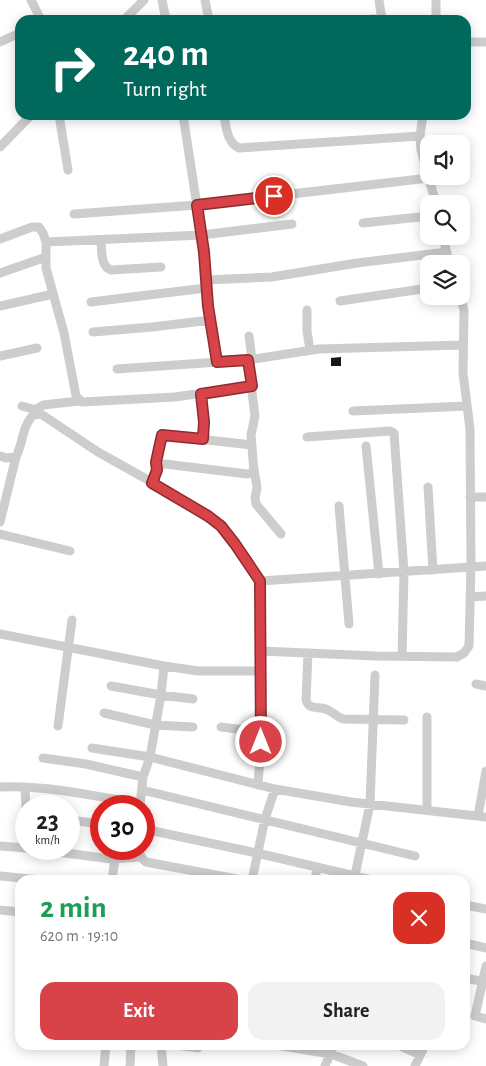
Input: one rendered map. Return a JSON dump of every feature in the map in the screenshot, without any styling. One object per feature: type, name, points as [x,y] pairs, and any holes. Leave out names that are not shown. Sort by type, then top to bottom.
[{"type":"street","points":[[31,0],[38,15]]},
{"type":"street","points":[[129,15],[144,0]]},
{"type":"street","points":[[162,0],[165,15]]},
{"type":"street","points":[[206,0],[208,15]]},
{"type":"street","points":[[379,0],[381,15]]},
{"type":"street","points":[[436,0],[436,15]]},
{"type":"street","points":[[0,42],[15,35]]},
{"type":"street","points":[[471,42],[486,42]]},
{"type":"street","points":[[0,147],[26,120]]},
{"type":"street","points":[[60,120],[68,170]]},
{"type":"street","points":[[184,120],[202,235],[210,320],[217,362]]},
{"type":"street","points":[[225,120],[231,141],[234,146],[239,148],[420,136]]},
{"type":"street","points":[[420,135],[422,120]]},
{"type":"street","points":[[74,214],[197,205],[420,179]]},
{"type":"street","points":[[363,222],[420,217]]},
{"type":"street","points":[[46,242],[202,235],[292,224]]},
{"type":"street","points":[[0,238],[39,227],[43,233],[46,242],[46,268],[64,333],[76,396],[79,401]]},
{"type":"street","points":[[101,240],[103,264],[110,270],[161,267]]},
{"type":"street","points":[[445,245],[448,255]]},
{"type":"street","points":[[91,302],[206,284],[264,278],[357,263],[447,252]]},
{"type":"street","points":[[0,273],[46,257]]},
{"type":"street","points":[[340,301],[420,289]]},
{"type":"street","points":[[0,306],[53,294]]},
{"type":"street","points":[[261,651],[457,657],[464,653],[469,646],[471,596],[470,429],[463,374],[464,316],[462,305]]},
{"type":"street","points":[[307,310],[307,331],[310,350]]},
{"type":"street","points":[[93,332],[152,328],[210,320]]},
{"type":"street","points":[[249,336],[255,416],[252,430],[257,488],[255,498],[256,504],[281,534]]},
{"type":"street","points":[[117,369],[250,360],[310,350],[463,345]]},
{"type":"street","points":[[0,356],[37,348]]},
{"type":"street","points":[[0,522],[26,422],[43,405],[79,401],[175,397],[252,386]]},
{"type":"street","points":[[201,394],[204,422],[203,439]]},
{"type":"street","points":[[22,406],[53,421],[98,452],[208,516],[221,526],[260,581],[261,732],[258,785]]},
{"type":"street","points":[[353,411],[467,406]]},
{"type":"street","points":[[307,437],[390,431],[394,433],[404,572],[402,656]]},
{"type":"street","points":[[157,470],[156,462],[162,435],[252,445]]},
{"type":"street","points":[[366,446],[379,574]]},
{"type":"street","points":[[0,456],[6,458],[16,457]]},
{"type":"street","points":[[152,483],[160,465],[165,464],[247,474],[254,472],[254,469]]},
{"type":"street","points":[[428,487],[433,570]]},
{"type":"street","points":[[470,497],[486,497]]},
{"type":"street","points":[[339,506],[346,575],[348,624]]},
{"type":"street","points":[[0,534],[70,550]]},
{"type":"street","points":[[260,581],[486,566]]},
{"type":"street","points":[[471,596],[486,596]]},
{"type":"street","points":[[58,726],[72,620]]},
{"type":"street","points":[[0,634],[164,666],[214,672],[261,671]]},
{"type":"street","points":[[308,653],[306,700],[312,708],[328,710],[338,718],[343,719],[404,720]]},
{"type":"street","points":[[141,795],[143,777],[150,757],[161,695],[164,666]]},
{"type":"street","points":[[356,875],[370,804],[374,675]]},
{"type":"street","points":[[476,684],[486,686]]},
{"type":"street","points":[[111,686],[193,699]]},
{"type":"street","points":[[104,713],[155,725],[193,727]]},
{"type":"street","points":[[427,717],[427,810]]},
{"type":"street","points":[[221,727],[261,732]]},
{"type":"street","points":[[92,748],[150,757],[275,789],[370,804],[482,817],[486,771]]},
{"type":"street","points":[[42,758],[86,764],[143,777]]},
{"type":"street","points":[[0,787],[90,795]]},
{"type":"street","points":[[25,788],[25,795]]},
{"type":"street","points":[[253,875],[265,819],[275,789]]},
{"type":"street","points":[[142,790],[416,856]]},
{"type":"street","points":[[155,831],[257,853],[344,875]]},
{"type":"street","points":[[0,846],[15,847]]},
{"type":"street","points":[[113,875],[115,860]]},
{"type":"street","points":[[145,860],[146,862],[215,875]]},
{"type":"street","points":[[316,875],[317,868]]},
{"type":"street","points":[[0,876],[15,878]]},
{"type":"street","points":[[470,906],[486,909]]},
{"type":"street","points":[[0,910],[15,912]]},
{"type":"street","points":[[470,944],[486,948]]},
{"type":"street","points":[[486,966],[475,1016],[486,1019]]},
{"type":"street","points":[[470,979],[484,982]]},
{"type":"street","points":[[104,1066],[106,1050]]},
{"type":"street","points":[[130,1066],[131,1050]]},
{"type":"street","points":[[161,1050],[163,1066]]},
{"type":"street","points":[[307,1050],[331,1054],[362,1066]]},
{"type":"street","points":[[325,1066],[332,1050]]},
{"type":"street","points":[[409,1050],[420,1055]]},
{"type":"street","points":[[415,1066],[422,1050]]},
{"type":"building","points":[[341,357],[341,366],[331,366],[331,358]]},
{"type":"route","points":[[261,742],[260,581],[221,526],[208,516],[152,483],[157,470],[156,462],[160,436],[203,439],[204,422],[201,394],[252,386],[248,360],[217,362],[208,306],[204,252],[197,205],[274,196]]}]
